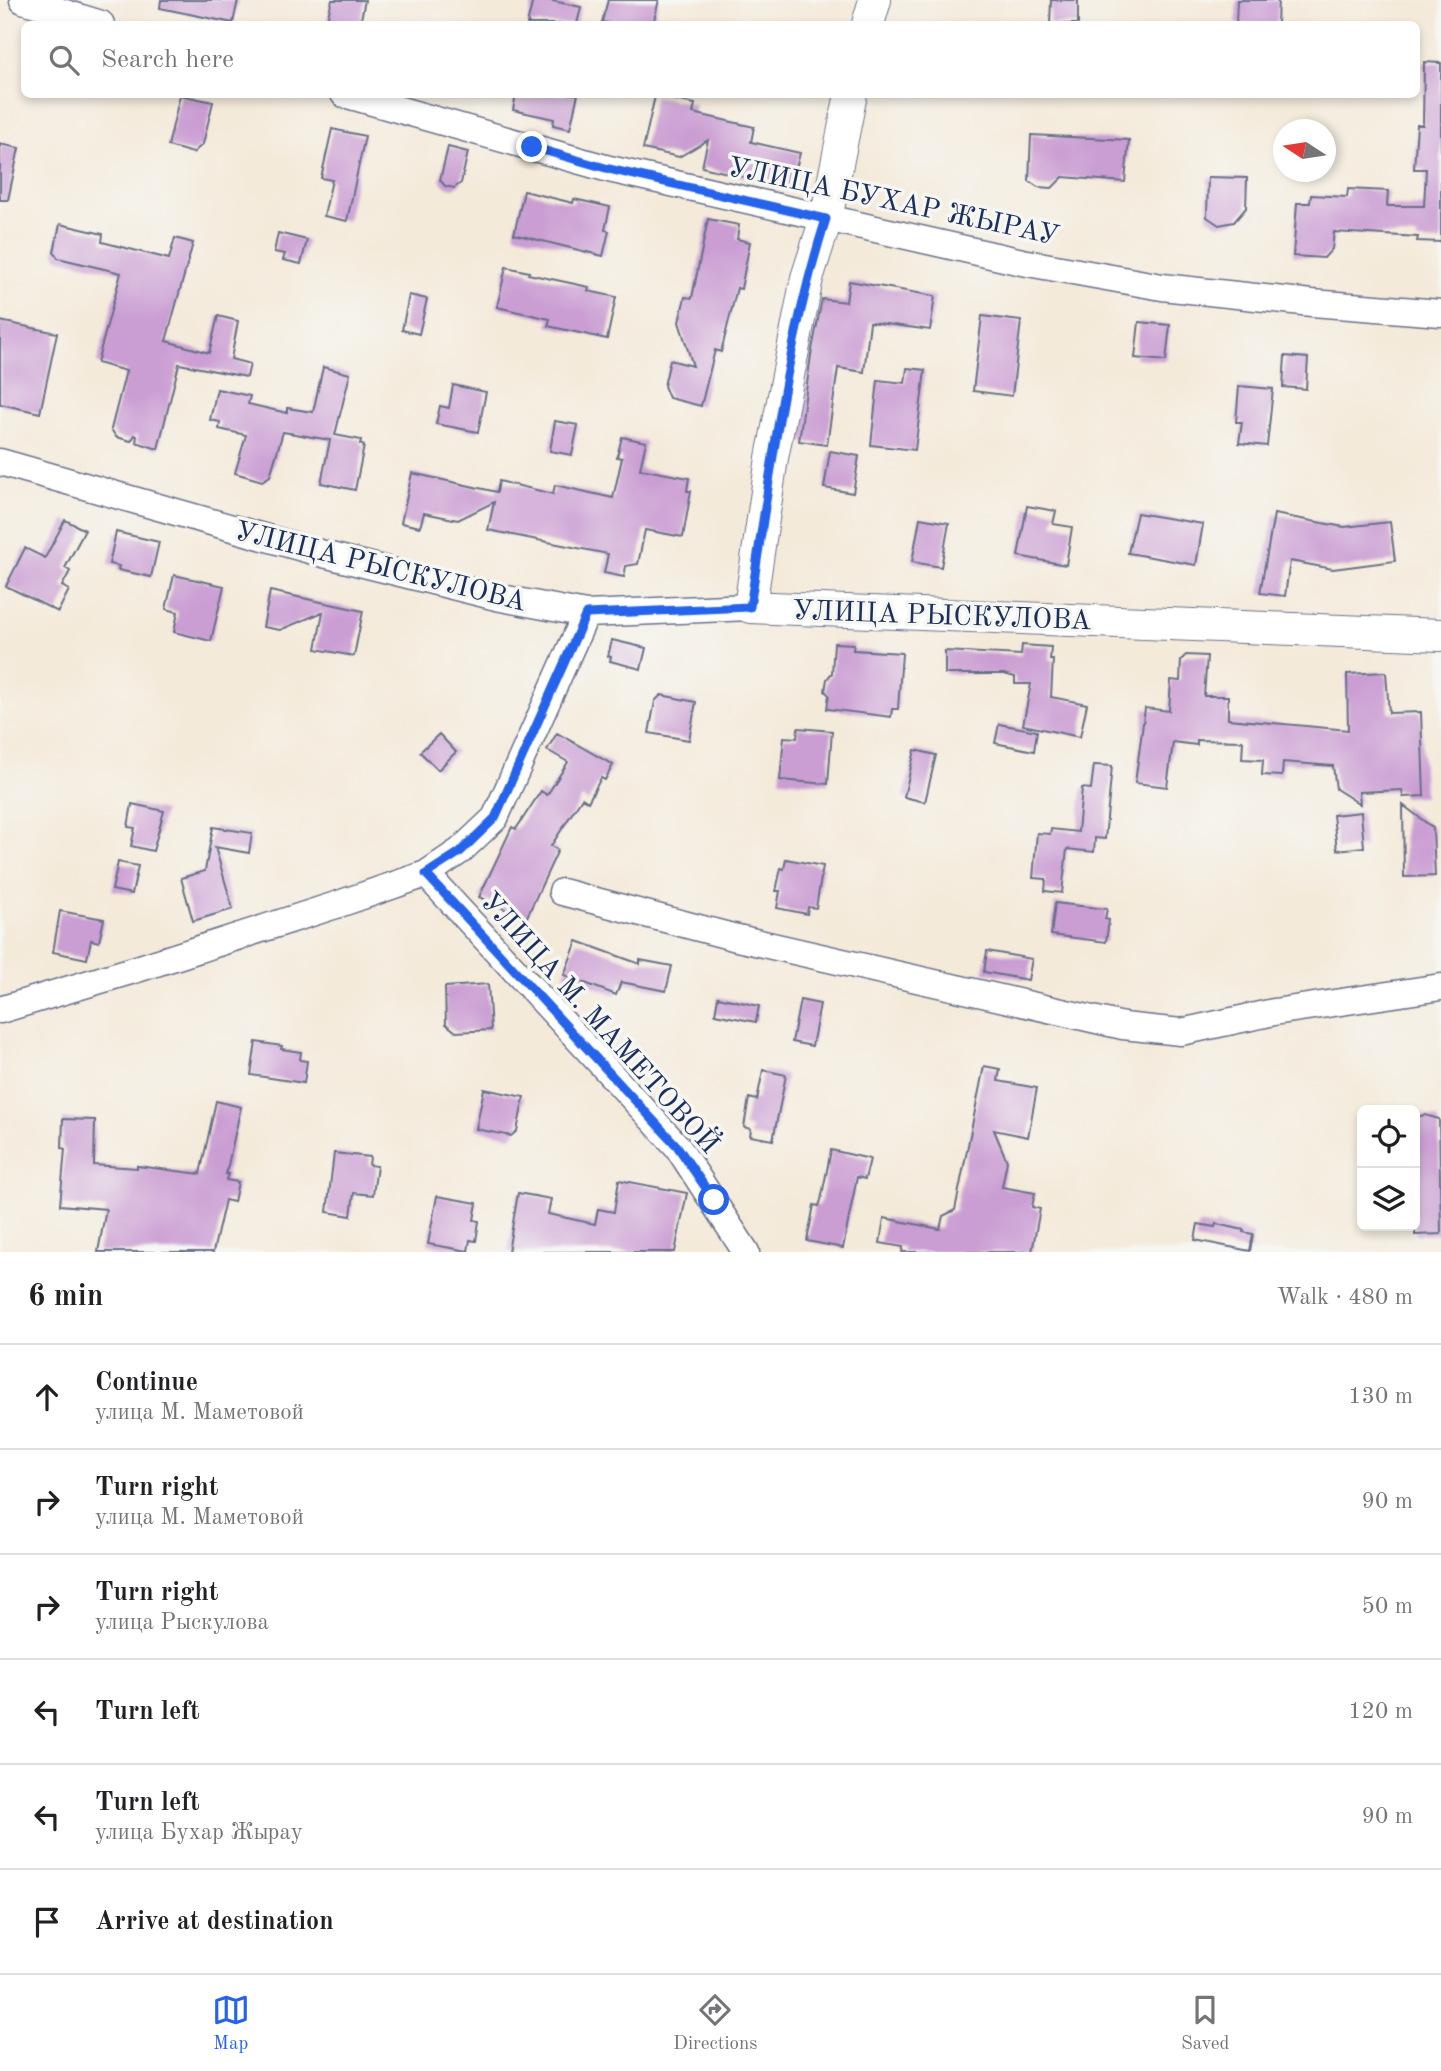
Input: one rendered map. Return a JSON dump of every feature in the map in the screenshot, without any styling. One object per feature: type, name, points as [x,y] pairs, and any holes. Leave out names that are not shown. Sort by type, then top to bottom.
[{"type":"street","points":[[23,0],[91,21]]},
{"type":"street","points":[[869,21],[875,0]]},
{"type":"street","name":"УЛИЦА БУХАР ЖЫРАУ","points":[[358,98],[609,169],[1022,262],[1162,287],[1441,313]]},
{"type":"street","points":[[750,607],[772,458],[807,278],[826,219],[850,98]]},
{"type":"street","name":"УЛИЦА РЫСКУЛОВА","points":[[0,462],[327,555],[496,597],[586,614],[750,607],[1441,635]]},
{"type":"street","points":[[0,1010],[184,954],[426,874],[460,852],[495,818],[586,614]]},
{"type":"street","name":"УЛИЦА М. МАМЕТОВОЙ","points":[[426,874],[677,1146],[746,1252]]},
{"type":"street","points":[[562,892],[733,937],[1122,1026],[1181,1032],[1274,1013],[1441,987]]},
{"type":"building","points":[[161,0],[238,0],[233,21],[160,8]]},
{"type":"building","points":[[332,0],[365,0],[361,21],[327,21]]},
{"type":"building","points":[[533,0],[548,0],[581,7],[578,21],[528,21]]},
{"type":"building","points":[[608,0],[659,0],[654,21],[602,21]]},
{"type":"building","points":[[1051,0],[1078,0],[1078,21],[1050,21]]},
{"type":"building","points":[[1237,0],[1278,0],[1277,21],[1236,21]]},
{"type":"building","points":[[1424,62],[1441,63],[1441,242],[1417,241],[1418,237],[1334,232],[1332,249],[1324,258],[1293,256],[1297,203],[1310,203],[1311,195],[1347,197],[1348,189],[1388,191],[1387,206],[1424,206],[1426,169],[1414,169],[1417,125],[1423,125]]},
{"type":"building","points":[[179,98],[213,102],[203,144],[193,153],[168,146]]},
{"type":"building","points":[[515,98],[577,98],[570,129],[553,125],[554,119],[513,110]]},
{"type":"building","points":[[655,98],[665,98],[695,104],[693,113],[754,127],[751,142],[800,153],[791,188],[702,167],[708,140],[679,157],[643,149]]},
{"type":"building","points":[[332,129],[365,136],[347,221],[324,216],[332,180],[321,178]]},
{"type":"building","points":[[1031,135],[1129,140],[1125,182],[1063,177],[1052,188],[1038,187],[1029,181]]},
{"type":"building","points":[[0,144],[19,148],[8,200],[0,200]]},
{"type":"building","points":[[448,147],[468,152],[461,183],[454,188],[445,186],[440,180]]},
{"type":"building","points":[[1208,177],[1247,178],[1246,208],[1234,222],[1219,225],[1207,217]]},
{"type":"building","points":[[524,191],[573,203],[574,199],[610,207],[605,230],[609,231],[603,256],[514,234]]},
{"type":"building","points":[[708,219],[739,225],[737,239],[750,242],[741,289],[737,288],[721,352],[715,350],[701,406],[669,398],[664,386],[670,360],[693,366],[679,322],[685,297],[692,298]]},
{"type":"building","points":[[60,224],[103,234],[102,242],[169,259],[175,238],[193,243],[166,341],[209,353],[218,316],[238,321],[231,359],[250,364],[247,377],[179,364],[158,449],[136,442],[135,435],[131,441],[116,437],[111,429],[126,371],[97,363],[121,273],[58,258],[54,252]]},
{"type":"building","points":[[278,233],[307,240],[301,264],[283,260],[285,254],[274,252]]},
{"type":"building","points":[[506,267],[589,287],[588,291],[616,297],[607,339],[548,326],[550,319],[497,307]]},
{"type":"building","points":[[849,281],[935,296],[930,330],[870,322],[864,372],[838,368],[827,445],[799,441],[822,299],[846,302]]},
{"type":"building","points":[[409,295],[427,299],[419,334],[402,330]]},
{"type":"building","points":[[982,316],[1021,321],[1012,396],[973,391]]},
{"type":"building","points":[[0,321],[57,333],[40,413],[0,404]]},
{"type":"building","points":[[1139,322],[1170,325],[1166,361],[1135,358]]},
{"type":"building","points":[[1285,356],[1308,358],[1306,389],[1283,387]]},
{"type":"building","points":[[323,367],[350,374],[335,435],[361,440],[360,444],[364,446],[355,490],[321,483],[330,440],[283,432],[270,476],[262,481],[235,473],[246,435],[219,429],[220,422],[210,420],[217,389],[250,396],[248,404],[287,413],[287,408],[313,412]]},
{"type":"building","points":[[907,368],[925,370],[915,450],[871,445],[878,380],[905,383]]},
{"type":"building","points":[[453,385],[486,392],[478,432],[436,424],[440,406],[449,408]]},
{"type":"building","points":[[1239,386],[1273,389],[1267,446],[1239,443],[1242,422],[1236,422]]},
{"type":"building","points":[[555,421],[578,425],[572,455],[550,451]]},
{"type":"building","points":[[622,437],[646,442],[640,469],[689,478],[687,491],[691,491],[683,537],[645,530],[638,564],[626,566],[624,577],[604,573],[608,554],[488,530],[494,502],[458,520],[424,513],[420,527],[401,523],[412,473],[497,492],[499,481],[553,494],[555,485],[613,498],[622,458],[617,457]]},
{"type":"building","points":[[830,451],[859,456],[853,493],[824,488]]},
{"type":"building","points":[[1027,506],[1056,511],[1053,524],[1072,527],[1066,565],[1018,556]]},
{"type":"building","points":[[1137,513],[1203,524],[1196,565],[1128,553]]},
{"type":"building","points":[[1274,514],[1344,527],[1390,522],[1395,561],[1333,569],[1290,561],[1285,596],[1260,593]]},
{"type":"building","points":[[920,518],[949,523],[941,567],[912,562]]},
{"type":"building","points":[[65,520],[85,530],[65,568],[70,571],[62,586],[69,590],[58,612],[6,586],[25,548],[45,558]]},
{"type":"building","points":[[116,532],[159,542],[151,577],[118,570],[119,566],[109,564]]},
{"type":"building","points":[[174,575],[224,586],[211,641],[174,632],[178,612],[166,609]]},
{"type":"building","points":[[270,591],[363,611],[354,656],[316,649],[323,612],[280,630],[263,627]]},
{"type":"building","points":[[612,640],[646,648],[641,669],[610,661],[611,657],[608,656]]},
{"type":"building","points":[[834,643],[854,644],[853,650],[902,653],[898,709],[892,709],[891,717],[827,709],[829,695],[825,691],[827,679],[832,673]]},
{"type":"building","points":[[1022,645],[1051,647],[1051,697],[1087,704],[1080,737],[1023,725],[1031,684],[1015,684],[1015,677],[1004,674],[945,674],[945,651],[1021,655]]},
{"type":"building","points":[[1186,655],[1207,656],[1204,696],[1228,696],[1228,719],[1348,730],[1347,674],[1386,672],[1389,713],[1421,712],[1424,796],[1403,797],[1402,790],[1359,792],[1360,804],[1336,789],[1333,766],[1283,762],[1282,776],[1262,775],[1263,760],[1242,759],[1243,741],[1197,740],[1197,745],[1173,742],[1167,787],[1135,783],[1145,708],[1169,711],[1171,680],[1180,681],[1181,660]]},
{"type":"building","points":[[661,695],[696,702],[689,740],[649,733],[655,701]]},
{"type":"building","points":[[999,724],[1037,731],[1034,751],[995,743]]},
{"type":"building","points":[[798,728],[832,731],[828,784],[780,780],[784,737],[797,738]]},
{"type":"building","points":[[557,733],[613,765],[605,780],[601,778],[588,802],[582,798],[551,846],[558,850],[526,919],[479,897],[512,827],[516,829],[541,791],[547,795],[568,762],[547,750]]},
{"type":"building","points":[[439,734],[456,752],[438,770],[420,752]]},
{"type":"building","points":[[915,750],[936,755],[925,802],[904,797]]},
{"type":"building","points":[[1094,765],[1112,766],[1105,839],[1095,838],[1094,852],[1067,849],[1062,893],[1045,891],[1046,879],[1033,878],[1037,833],[1050,834],[1051,829],[1078,832],[1082,788],[1091,789]]},
{"type":"building","points":[[132,804],[164,811],[153,851],[131,846],[135,828],[128,827]]},
{"type":"building","points":[[1403,805],[1433,828],[1435,876],[1404,877]]},
{"type":"building","points":[[1361,812],[1364,847],[1337,850],[1333,815]]},
{"type":"building","points":[[213,827],[252,833],[249,853],[215,847],[233,909],[193,921],[181,878],[205,871]]},
{"type":"building","points":[[786,859],[823,866],[816,908],[808,907],[807,914],[777,908],[780,891],[776,891]]},
{"type":"building","points":[[118,862],[138,866],[132,894],[112,890]]},
{"type":"building","points":[[1055,903],[1107,909],[1105,919],[1109,920],[1106,942],[1051,935]]},
{"type":"building","points":[[60,911],[104,919],[99,942],[91,940],[87,959],[53,952]]},
{"type":"building","points":[[577,941],[640,964],[640,960],[672,966],[666,991],[621,982],[616,995],[564,975]]},
{"type":"building","points":[[987,951],[1032,959],[1028,980],[984,972]]},
{"type":"building","points":[[488,984],[491,1030],[456,1032],[446,1024],[445,987]]},
{"type":"building","points":[[718,997],[759,1006],[756,1022],[715,1014]]},
{"type":"building","points":[[800,1000],[820,1004],[812,1046],[792,1042]]},
{"type":"building","points":[[256,1042],[301,1052],[300,1060],[307,1061],[304,1083],[251,1075]]},
{"type":"building","points":[[984,1066],[1000,1069],[998,1081],[1037,1088],[1028,1137],[994,1130],[1007,1161],[1002,1187],[1035,1193],[1032,1207],[1040,1209],[1032,1252],[902,1252],[903,1247],[880,1243],[884,1218],[940,1229],[943,1216],[955,1210]]},
{"type":"building","points":[[763,1070],[786,1075],[773,1140],[750,1136],[751,1129],[744,1127],[749,1098],[757,1100]]},
{"type":"building","points":[[484,1089],[524,1097],[517,1131],[511,1136],[476,1129]]},
{"type":"building","points":[[216,1101],[241,1107],[226,1174],[226,1180],[238,1182],[234,1202],[225,1200],[213,1252],[98,1252],[106,1209],[60,1205],[65,1149],[62,1148],[63,1119],[95,1120],[94,1165],[137,1166],[200,1174]]},
{"type":"building","points":[[1420,1116],[1439,1119],[1441,1234],[1415,1235],[1415,1231],[1420,1231]]},
{"type":"building","points":[[831,1150],[870,1159],[865,1179],[857,1177],[843,1248],[807,1241],[814,1205],[819,1206],[821,1200]]},
{"type":"building","points":[[334,1153],[370,1157],[369,1165],[377,1166],[373,1195],[354,1193],[351,1216],[327,1212]]},
{"type":"building","points":[[619,1180],[687,1193],[675,1252],[508,1252],[518,1193],[551,1199],[548,1214],[595,1224],[598,1209],[614,1212]]},
{"type":"building","points":[[437,1196],[477,1203],[474,1220],[479,1221],[476,1241],[470,1240],[468,1251],[428,1244]]},
{"type":"building","points":[[1198,1224],[1215,1227],[1216,1224],[1253,1234],[1250,1251],[1195,1240]]},
{"type":"route","points":[[532,147],[609,169],[826,219],[807,278],[772,458],[750,607],[586,614],[495,818],[460,852],[426,874],[677,1146],[714,1200]]}]
